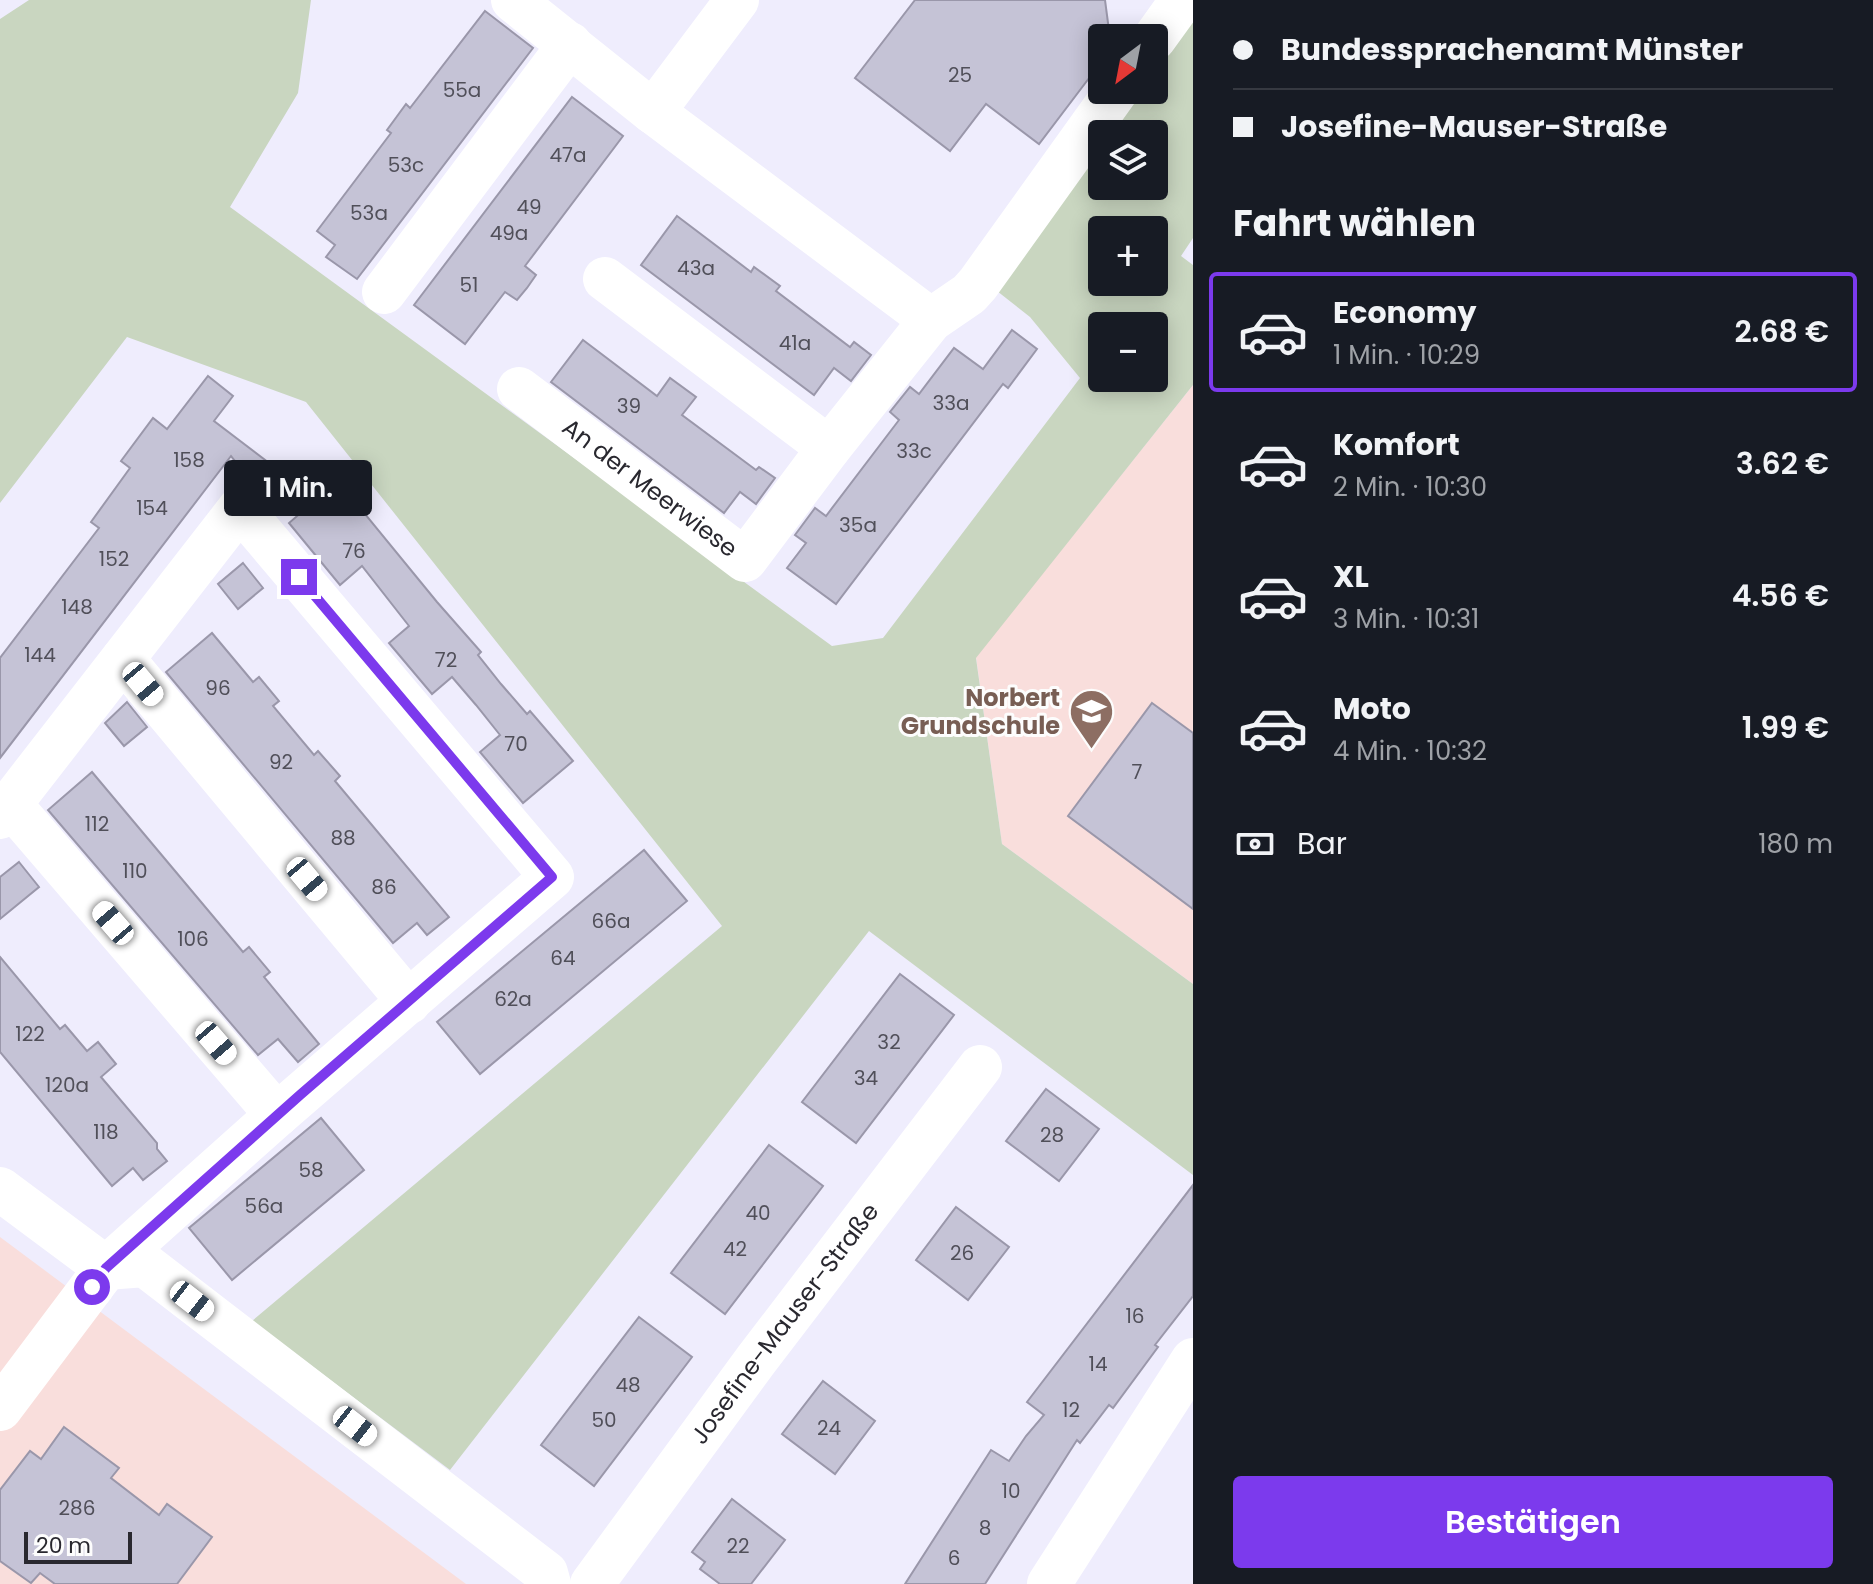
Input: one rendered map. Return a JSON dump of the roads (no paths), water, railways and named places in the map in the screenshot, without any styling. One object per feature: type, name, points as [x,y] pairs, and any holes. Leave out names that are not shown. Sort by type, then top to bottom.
[{"type":"street","points":[[513,0],[653,112],[931,320]]},
{"type":"street","points":[[653,112],[737,0]]},
{"type":"street","points":[[1165,24],[1182,0]]},
{"type":"street","points":[[384,292],[570,44]]},
{"type":"street","name":"An der Meerwiese","points":[[519,389],[745,560],[931,320],[969,294],[978,284],[1107,104]]},
{"type":"street","points":[[605,279],[829,448]]},
{"type":"street","points":[[0,1409],[106,1268],[552,877],[240,508],[5,810],[277,1115]]},
{"type":"street","points":[[123,659],[409,1002]]},
{"type":"street","name":"Josefine-Mauser-Straße","points":[[592,1584],[756,1360],[980,1067]]},
{"type":"street","points":[[0,1189],[106,1268],[145,1265],[546,1573],[549,1584]]},
{"type":"street","points":[[1049,1584],[1193,1360]]},
{"type":"place","name":"Norbert Grundschule","points":[[1091,751]]}]
